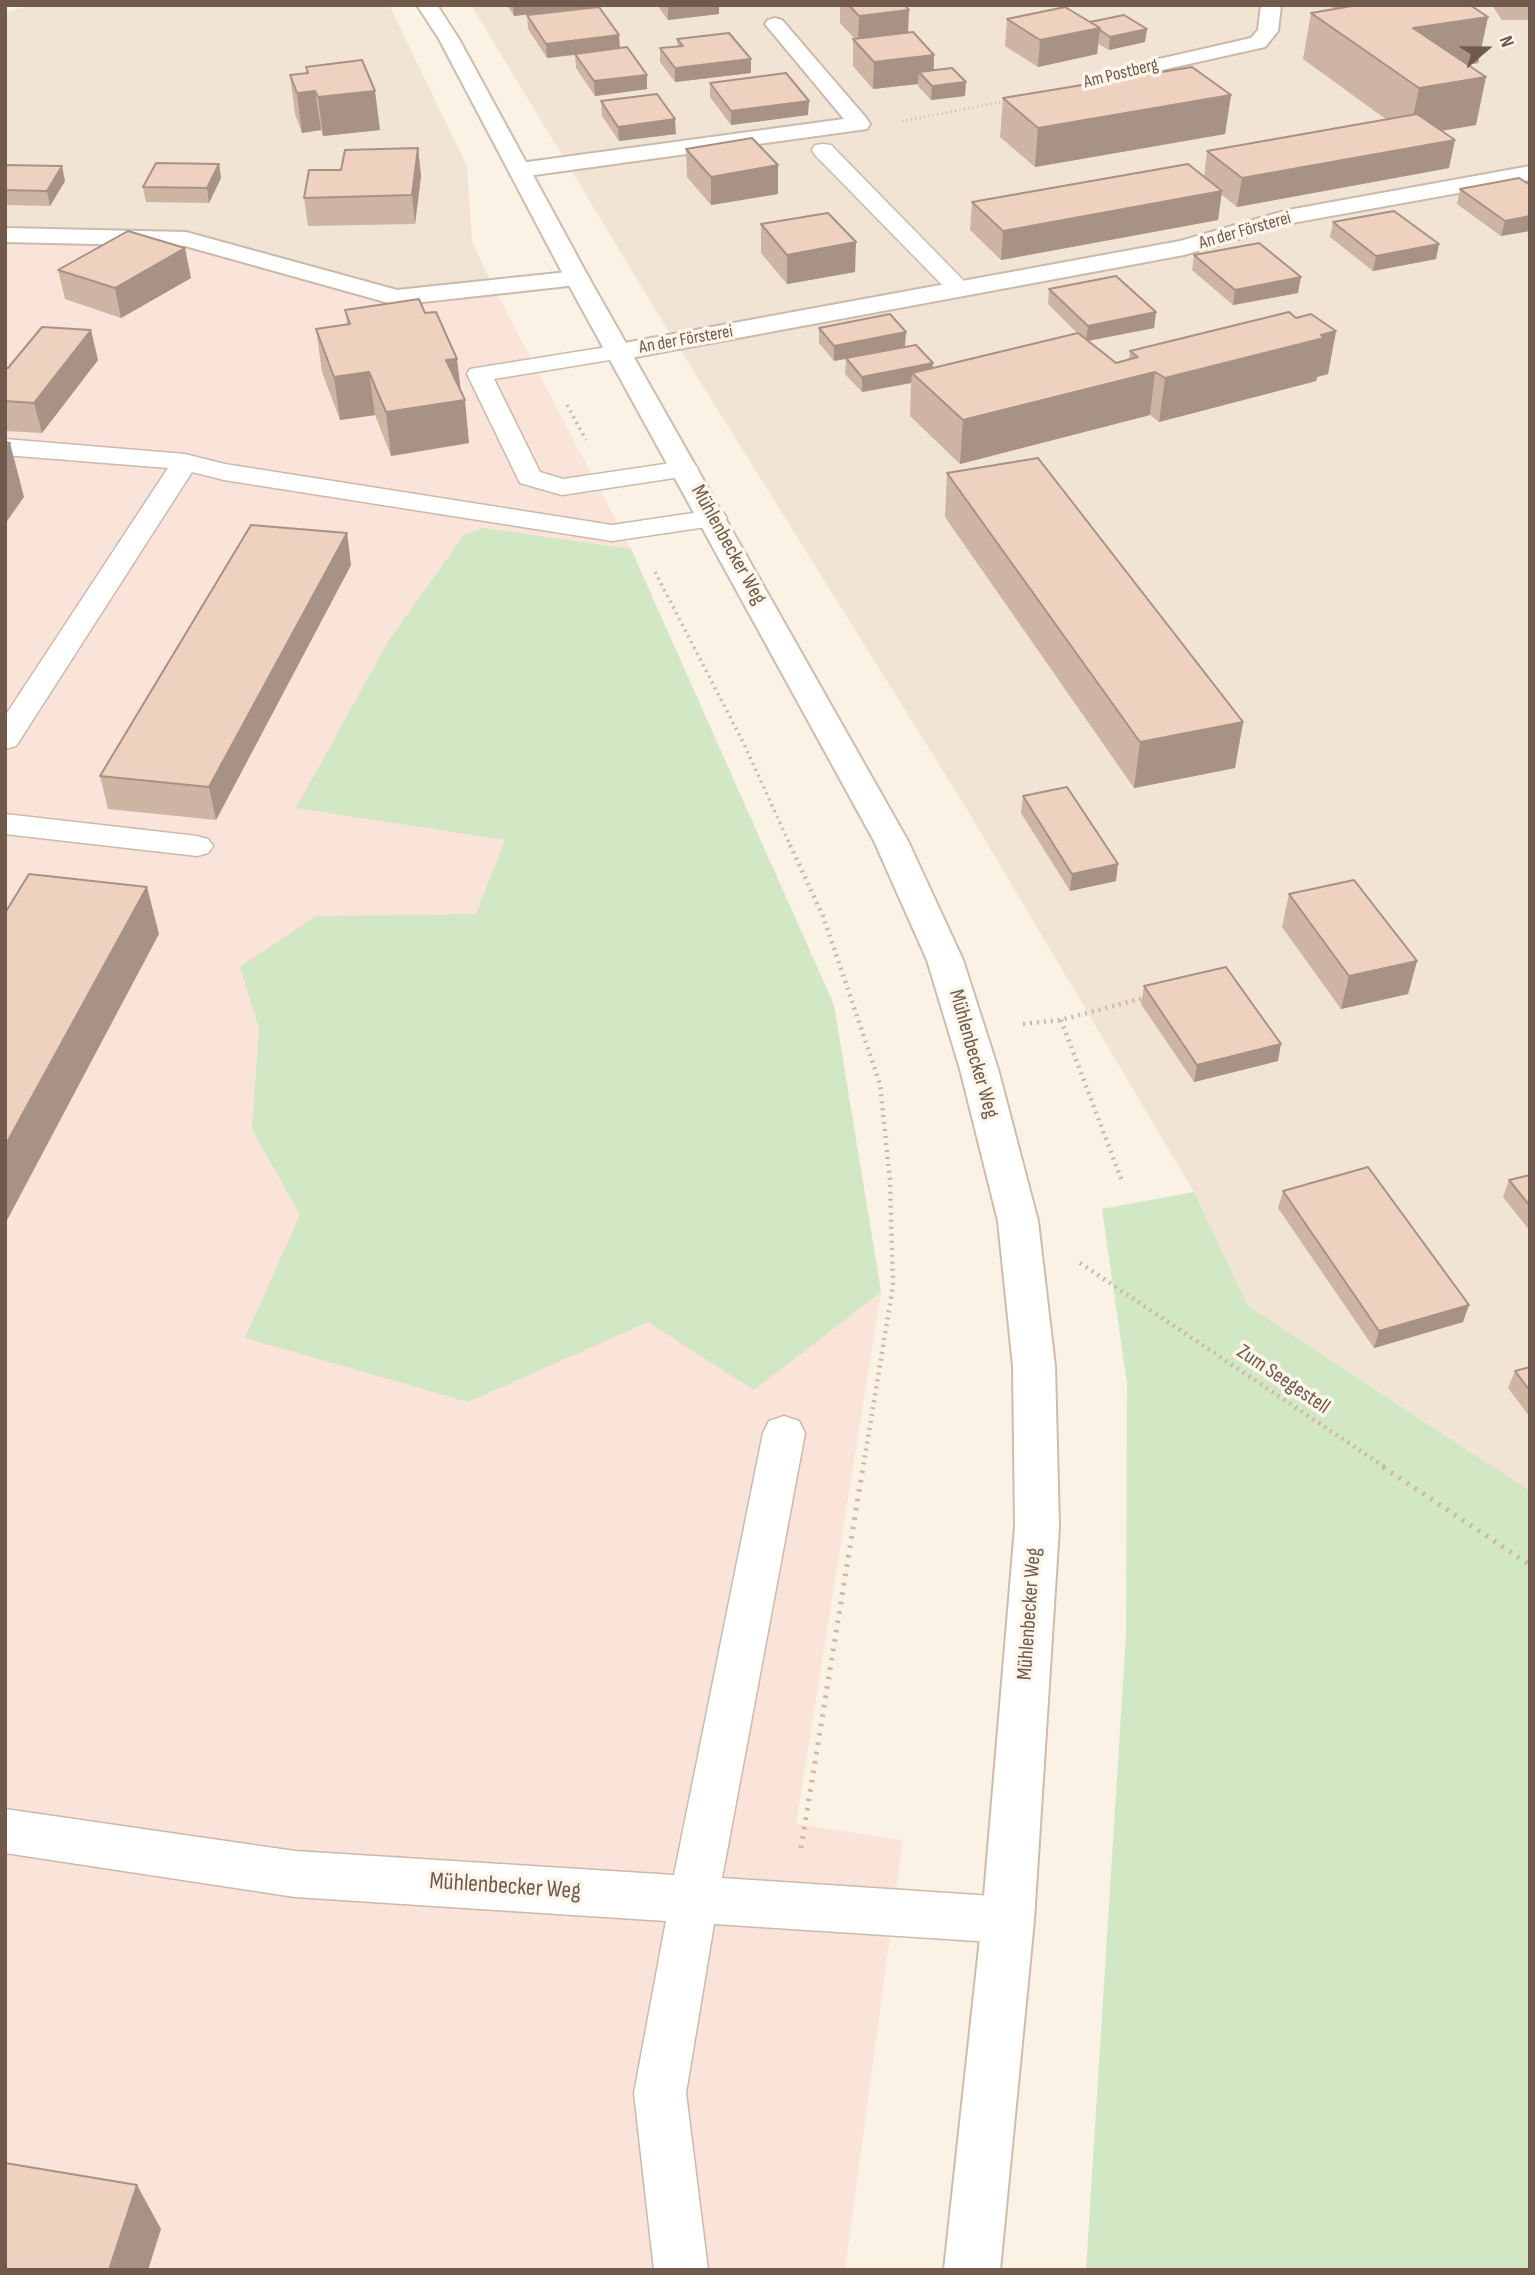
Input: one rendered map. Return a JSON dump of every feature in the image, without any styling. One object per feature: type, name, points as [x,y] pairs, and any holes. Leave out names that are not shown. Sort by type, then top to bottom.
[{"type":"main road","name":"Mühlenbecker Weg","points":[[427,5],[449,39],[577,278],[891,841],[945,960],[978,1069],[1018,1222],[1034,1366],[1037,1527],[1007,1920],[972,2270]]},
{"type":"main road","name":"Am Postberg","points":[[1144,68],[1258,43],[1268,31],[1272,5]]},
{"type":"main road","points":[[775,24],[859,124]]},
{"type":"main road","points":[[520,170],[859,124]]},
{"type":"main road","name":"An der Försterei","points":[[619,352],[1184,248],[1288,217],[1530,173]]},
{"type":"main road","points":[[5,234],[186,239],[396,298],[577,278]]},
{"type":"lane","points":[[823,150],[959,289]]},
{"type":"lane","points":[[619,352],[479,374],[528,477],[562,487],[685,469]]},
{"type":"lane","points":[[5,447],[185,462],[224,472],[612,533],[634,532],[713,518]]},
{"type":"lane","points":[[5,740],[185,462]]},
{"type":"lane","points":[[5,824],[197,846]]},
{"type":"lane","points":[[681,2270],[660,2093],[694,1899],[784,1433]]},
{"type":"lane","name":"Mühlenbecker Weg","points":[[5,1831],[295,1874],[1007,1920]]},
{"type":"path","name":"Am Postberg","points":[[1065,88],[1130,74],[1144,68]]},
{"type":"path","points":[[859,124],[874,125],[947,114],[1012,100]]},
{"type":"path","points":[[544,363],[608,480]]},
{"type":"path","points":[[634,532],[743,743],[823,916],[880,1084],[890,1180],[893,1286],[792,1905]]},
{"type":"path","points":[[1122,1181],[1061,1020],[1155,994]]},
{"type":"path","name":"Zum Seegestell","points":[[1018,1222],[1530,1565]]},
{"type":"shaded area","points":[[28,5],[389,5],[467,166],[472,242],[494,288],[396,298],[5,235],[5,13]]},
{"type":"shaded area","points":[[471,5],[1530,5],[1530,1491],[1248,1306],[1194,1192],[968,811],[669,332]]},
{"type":"shaded area","points":[[5,235],[186,239],[396,298],[494,288],[631,549],[834,1005],[881,1292],[796,1824],[903,1840],[845,2270],[5,2270]]},
{"type":"green space","points":[[484,528],[631,549],[834,1005],[881,1292],[754,1390],[648,1322],[468,1402],[245,1338],[300,1215],[252,1129],[259,1028],[240,967],[316,916],[476,914],[505,840],[296,808],[389,640],[464,535]]},
{"type":"green space","points":[[1194,1192],[1248,1306],[1530,1491],[1530,2270],[1086,2270],[1126,1635],[1127,1384],[1102,1209]]},
{"type":"building","points":[[849,5],[905,5],[909,10],[859,16]]},
{"type":"building","points":[[1358,5],[1470,5],[1488,17],[1413,28],[1486,77],[1419,88],[1311,13]]},
{"type":"building","points":[[599,7],[619,35],[546,44],[527,15]]},
{"type":"building","points":[[1065,7],[1100,28],[1040,40],[1007,19]]},
{"type":"building","points":[[1124,15],[1147,29],[1110,37],[1090,22]]},
{"type":"building","points":[[913,32],[934,55],[874,62],[853,39]]},
{"type":"building","points":[[729,33],[751,59],[675,68],[660,48],[683,46],[677,39]]},
{"type":"building","points":[[627,47],[647,75],[594,81],[575,54]]},
{"type":"building","points":[[362,60],[375,91],[318,97],[315,91],[297,93],[290,75],[308,73],[306,67]]},
{"type":"building","points":[[1192,67],[1231,95],[1038,128],[1003,98]]},
{"type":"building","points":[[952,68],[966,82],[932,86],[919,72]]},
{"type":"building","points":[[786,73],[809,101],[731,111],[710,83]]},
{"type":"building","points":[[657,94],[675,119],[618,127],[601,101]]},
{"type":"building","points":[[1417,114],[1455,140],[1242,178],[1207,151]]},
{"type":"building","points":[[752,138],[778,165],[711,177],[686,149]]},
{"type":"building","points":[[418,148],[412,195],[304,198],[309,170],[341,170],[345,150]]},
{"type":"building","points":[[156,163],[219,164],[207,188],[143,187]]},
{"type":"building","points":[[1188,164],[1222,191],[1003,231],[972,202]]},
{"type":"building","points":[[5,165],[62,166],[47,191],[5,190]]},
{"type":"building","points":[[1519,178],[1530,185],[1530,216],[1505,221],[1460,189]]},
{"type":"building","points":[[1394,211],[1439,244],[1376,256],[1333,222]]},
{"type":"building","points":[[828,213],[856,242],[787,255],[761,224]]},
{"type":"building","points":[[128,231],[185,248],[115,288],[58,270]]},
{"type":"building","points":[[1259,243],[1301,277],[1235,290],[1194,255]]},
{"type":"building","points":[[1116,276],[1156,312],[1088,326],[1049,289]]},
{"type":"building","points":[[419,299],[425,313],[436,312],[457,359],[446,360],[465,400],[386,412],[369,372],[334,377],[316,329],[350,324],[345,310]]},
{"type":"building","points":[[1289,312],[1296,318],[1311,314],[1336,331],[1321,335],[1324,338],[1165,378],[1155,372],[963,420],[912,373],[1078,333],[1116,363],[1138,357],[1130,351]]},
{"type":"building","points":[[890,314],[906,332],[834,346],[819,328]]},
{"type":"building","points":[[42,327],[91,330],[34,403],[5,401],[5,368],[8,368]]},
{"type":"building","points":[[916,345],[933,363],[862,377],[846,358]]},
{"type":"building","points":[[1038,458],[1243,722],[1140,742],[947,473]]},
{"type":"building","points":[[251,525],[347,533],[209,787],[100,776]]},
{"type":"building","points":[[1067,787],[1118,864],[1072,874],[1023,796]]},
{"type":"building","points":[[29,874],[147,887],[5,1146],[5,913]]},
{"type":"building","points":[[1354,880],[1417,961],[1349,976],[1289,894]]},
{"type":"building","points":[[1226,967],[1281,1044],[1197,1065],[1144,986]]},
{"type":"building","points":[[1368,1167],[1469,1305],[1379,1331],[1283,1191]]},
{"type":"building","points":[[1530,1175],[1530,1206],[1509,1180]]},
{"type":"building","points":[[1530,1367],[1530,1391],[1515,1371]]},
{"type":"building","points":[[5,2163],[137,2185],[109,2270],[5,2270]]}]
